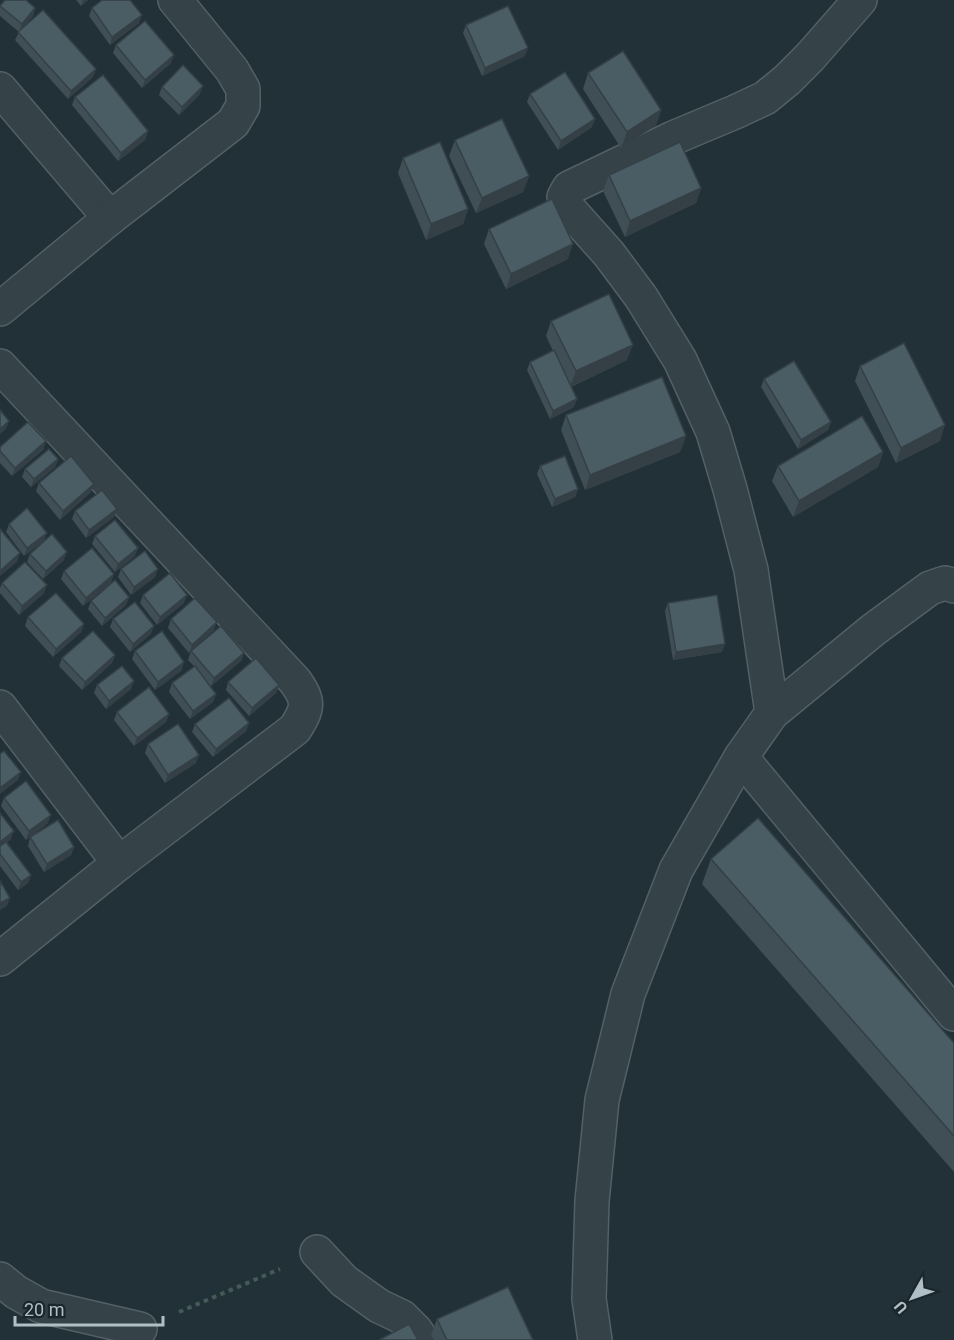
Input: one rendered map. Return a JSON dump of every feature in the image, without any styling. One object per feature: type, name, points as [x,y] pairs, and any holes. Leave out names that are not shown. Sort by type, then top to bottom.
[{"type":"street","points":[[0,309],[110,218],[233,123],[243,106],[243,90],[232,70],[176,0]]},
{"type":"street","points":[[772,712],[751,570],[713,432],[680,360],[641,297],[609,254],[567,207],[564,197],[569,188],[673,138],[765,98],[787,80],[860,0]]},
{"type":"street","points":[[0,89],[110,218]]},
{"type":"street","points":[[0,366],[306,695],[304,714],[295,729],[119,863],[0,959]]},
{"type":"street","points":[[595,1340],[590,1299],[592,1201],[602,1100],[628,994],[676,870],[741,757],[772,712],[873,630],[930,588],[945,583],[954,586]]},
{"type":"street","points":[[0,707],[119,863]]},
{"type":"street","points":[[741,757],[954,1014]]},
{"type":"street","points":[[317,1252],[344,1281],[380,1306],[402,1317],[422,1340]]},
{"type":"street","points":[[0,1279],[16,1292],[41,1306],[140,1329]]},
{"type":"path","points":[[140,1329],[317,1252]]},
{"type":"building","points":[[5,0],[26,0],[35,8],[22,24],[0,6]]},
{"type":"building","points":[[102,0],[130,0],[142,15],[112,37],[92,8]]},
{"type":"building","points":[[508,6],[528,48],[485,68],[466,25]]},
{"type":"building","points":[[43,10],[96,69],[71,91],[18,32]]},
{"type":"building","points":[[145,21],[174,55],[145,80],[116,45]]},
{"type":"building","points":[[623,51],[661,110],[627,132],[588,73]]},
{"type":"building","points":[[183,65],[203,86],[182,107],[162,87]]},
{"type":"building","points":[[565,72],[595,119],[561,141],[530,94]]},
{"type":"building","points":[[103,75],[148,131],[121,153],[75,97]]},
{"type":"building","points":[[502,119],[529,176],[482,198],[455,140]]},
{"type":"building","points":[[440,142],[468,209],[431,224],[403,158]]},
{"type":"building","points":[[680,142],[701,188],[630,221],[609,175]]},
{"type":"building","points":[[552,199],[573,244],[511,274],[489,229]]},
{"type":"building","points":[[609,294],[633,345],[576,371],[551,321]]},
{"type":"building","points":[[904,343],[945,425],[901,448],[860,366]]},
{"type":"building","points":[[554,350],[577,399],[553,411],[530,362]]},
{"type":"building","points":[[794,361],[831,422],[801,440],[764,379]]},
{"type":"building","points":[[662,377],[686,436],[590,475],[566,415]]},
{"type":"building","points":[[0,410],[9,421],[0,429]]},
{"type":"building","points":[[862,416],[883,452],[799,501],[778,466]]},
{"type":"building","points":[[28,422],[46,441],[15,468],[0,451],[0,447]]},
{"type":"building","points":[[49,449],[58,459],[34,479],[25,469]]},
{"type":"building","points":[[71,456],[94,484],[63,511],[39,483]]},
{"type":"building","points":[[565,456],[578,489],[555,499],[540,466]]},
{"type":"building","points":[[102,490],[117,509],[89,530],[75,511]]},
{"type":"building","points":[[27,508],[47,533],[27,548],[9,524]]},
{"type":"building","points":[[115,520],[138,548],[118,564],[95,536]]},
{"type":"building","points":[[0,529],[20,553],[0,571]]},
{"type":"building","points":[[52,534],[67,552],[46,571],[30,554]]},
{"type":"building","points":[[92,548],[114,574],[86,598],[64,571]]},
{"type":"building","points":[[145,551],[158,569],[134,587],[121,569]]},
{"type":"building","points":[[25,562],[47,585],[22,606],[2,583]]},
{"type":"building","points":[[170,573],[187,595],[160,617],[143,595]]},
{"type":"building","points":[[115,580],[129,597],[105,618],[91,601]]},
{"type":"building","points":[[56,593],[84,624],[56,649],[28,617]]},
{"type":"building","points":[[717,595],[725,644],[676,652],[668,603]]},
{"type":"building","points":[[195,598],[217,622],[192,645],[171,619]]},
{"type":"building","points":[[135,602],[154,626],[133,644],[113,619]]},
{"type":"building","points":[[221,626],[244,653],[214,678],[191,651]]},
{"type":"building","points":[[93,631],[115,655],[85,682],[62,658]]},
{"type":"building","points":[[162,631],[184,662],[158,682],[135,651]]},
{"type":"building","points":[[256,658],[279,685],[252,708],[228,682]]},
{"type":"building","points":[[122,666],[134,681],[109,701],[97,685]]},
{"type":"building","points":[[195,666],[216,694],[193,711],[172,683]]},
{"type":"building","points":[[149,687],[169,714],[137,738],[117,712]]},
{"type":"building","points":[[229,698],[249,723],[216,749],[195,724]]},
{"type":"building","points":[[178,724],[199,755],[168,775],[148,744]]},
{"type":"building","points":[[4,751],[21,772],[0,788],[0,754]]},
{"type":"building","points":[[26,781],[51,815],[29,831],[4,798]]},
{"type":"building","points":[[0,813],[14,831],[0,842]]},
{"type":"building","points":[[758,818],[954,1043],[954,1136],[711,859]]},
{"type":"building","points":[[58,820],[74,847],[47,864],[30,837]]},
{"type":"building","points":[[6,842],[31,875],[21,882],[0,854],[0,846]]},
{"type":"building","points":[[0,881],[10,898],[0,903]]},
{"type":"building","points":[[508,1287],[533,1340],[447,1340],[437,1319]]},
{"type":"building","points":[[409,1324],[418,1340],[379,1340]]}]
